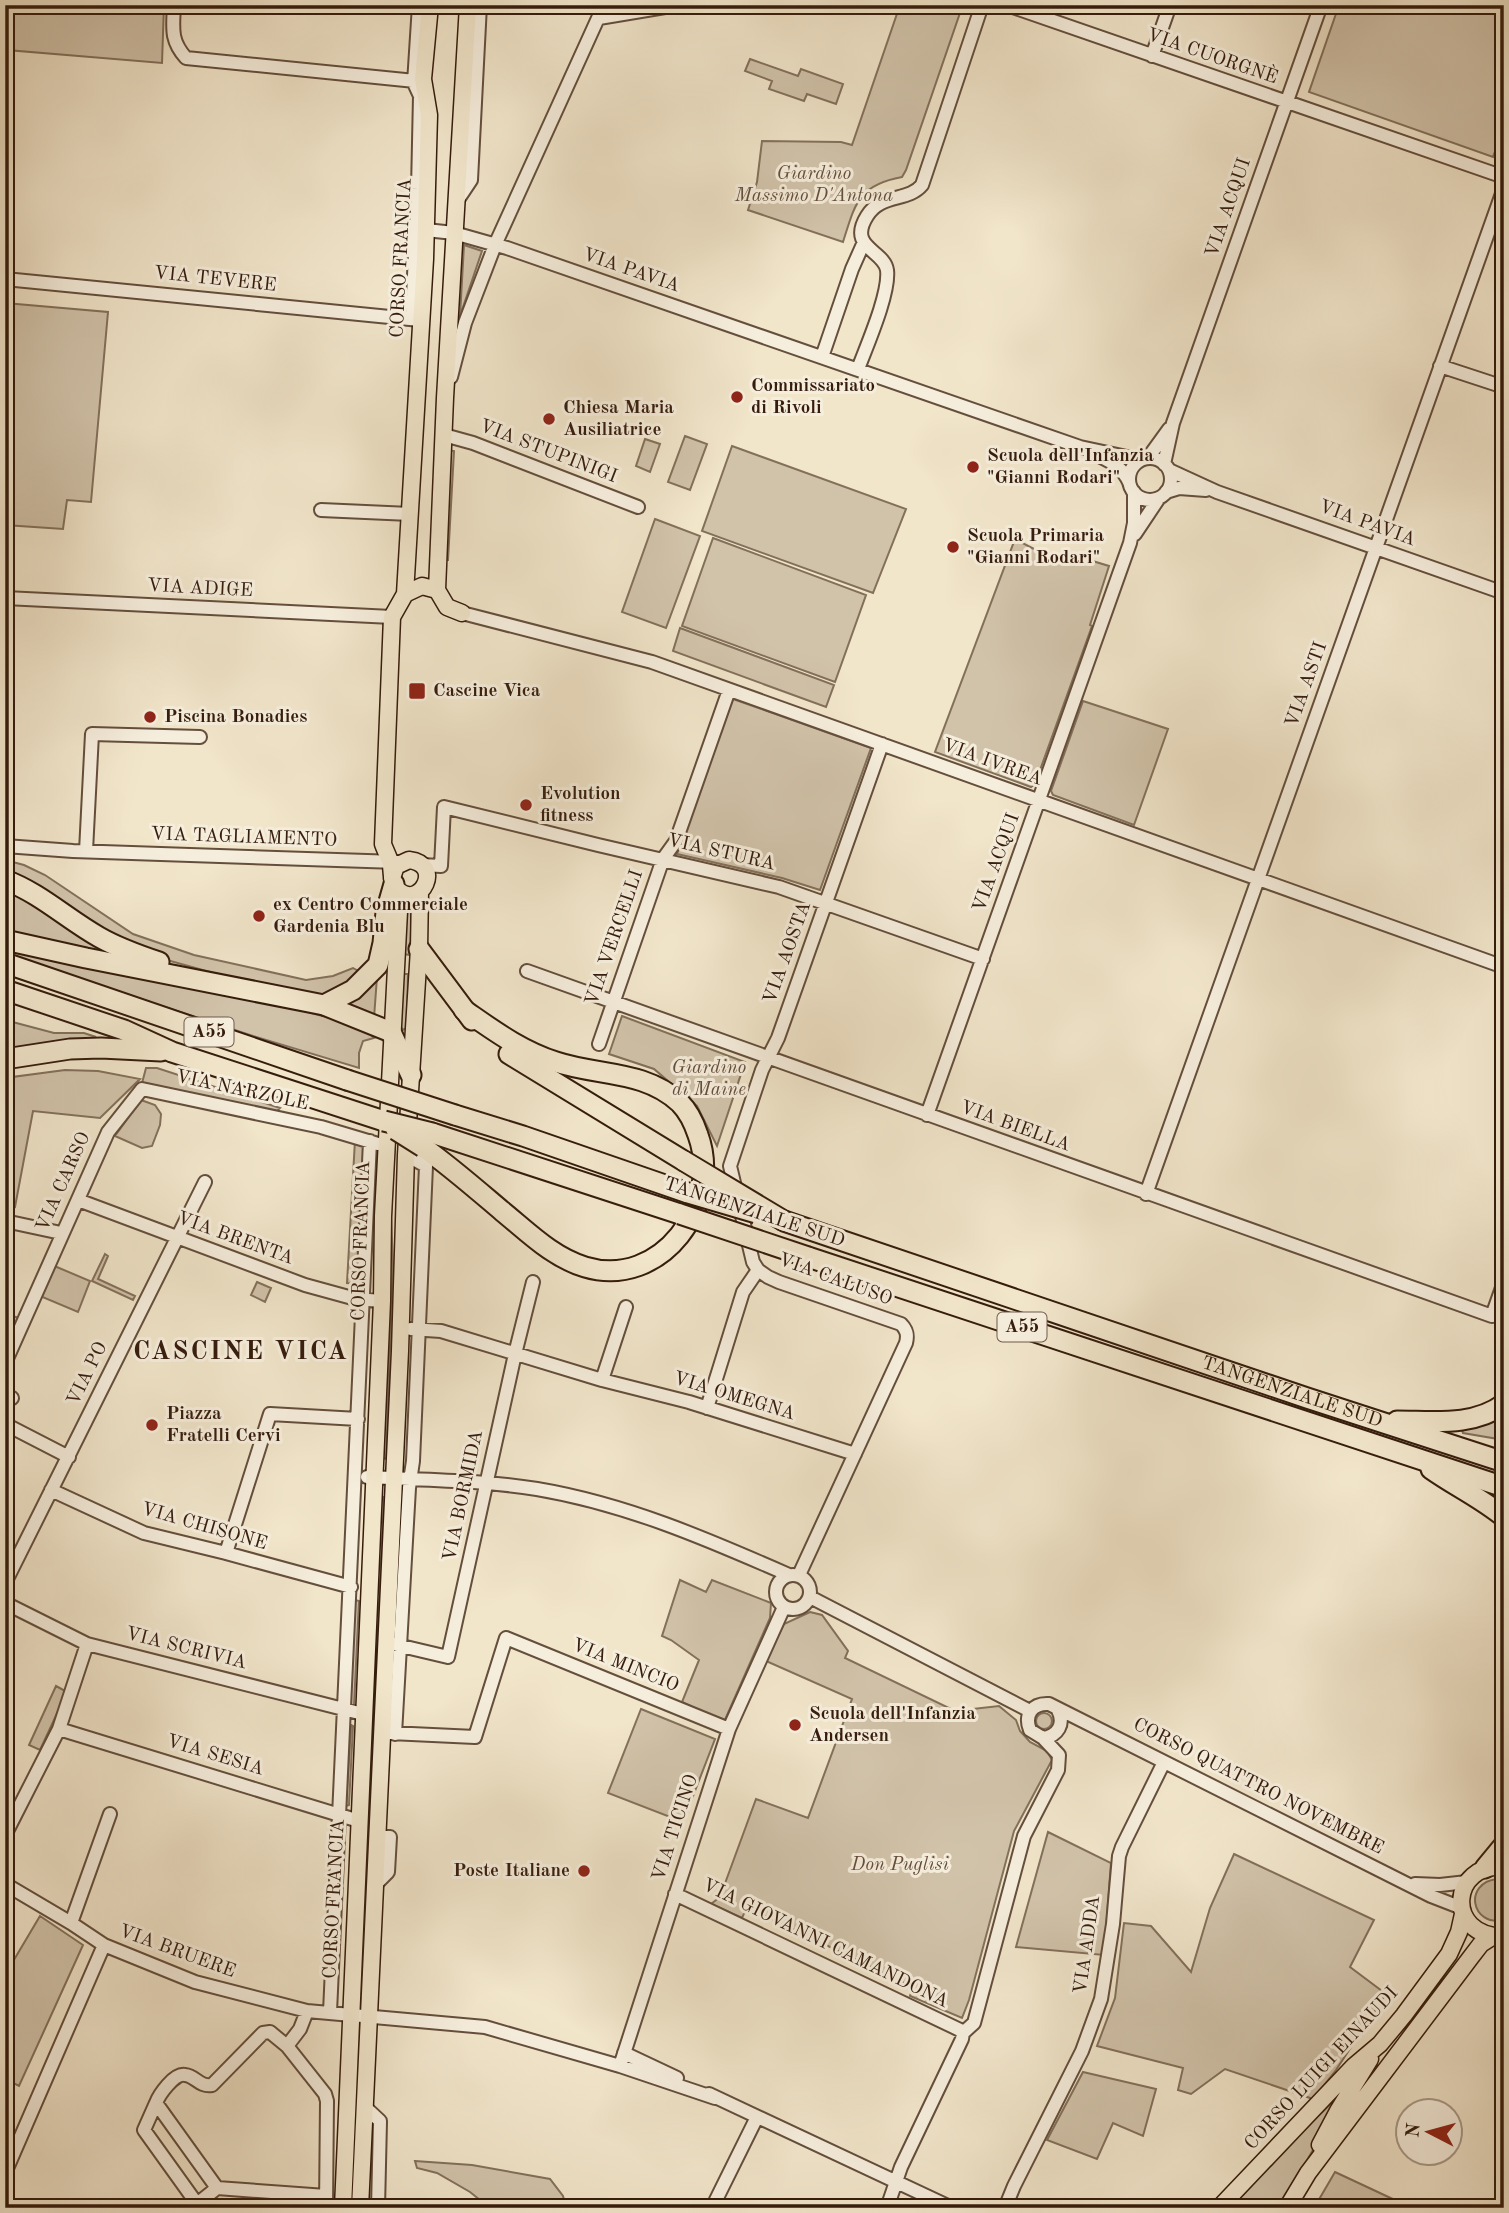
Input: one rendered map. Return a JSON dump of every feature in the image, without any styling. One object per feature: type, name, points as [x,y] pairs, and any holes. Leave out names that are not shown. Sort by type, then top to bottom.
[{"type":"highway","points":[[324,1005],[353,990],[378,965],[395,876]]},
{"type":"highway","points":[[5,880],[29,891],[98,937],[120,948],[234,986],[324,1005],[391,1032],[411,1075]]},
{"type":"highway","points":[[5,940],[234,986]]},
{"type":"highway","points":[[419,948],[492,1044],[784,1221]]},
{"type":"highway","name":"TANGENZIALE SUD","points":[[5,963],[347,1080],[523,1136],[688,1193],[784,1221],[1504,1462]]},
{"type":"highway","name":"TANGENZIALE SUD","points":[[5,990],[124,1030],[172,1052],[680,1214],[1504,1487]]},
{"type":"highway","points":[[384,1121],[446,1164],[541,1244],[562,1258],[586,1267],[631,1267],[659,1254],[686,1229],[692,1219],[705,1175],[705,1164],[691,1116],[680,1103],[656,1086],[640,1079],[580,1069],[534,1055],[464,1010]]},
{"type":"highway","points":[[5,1059],[70,1049],[172,1052]]},
{"type":"highway","points":[[1377,1421],[1460,1422],[1492,1413],[1504,1405]]},
{"type":"highway","points":[[1416,1457],[1450,1483],[1486,1503],[1504,1517]]},
{"type":"highway","points":[[1498,1866],[1504,1845]]},
{"type":"main road","name":"CORSO FRANCIA","points":[[405,594],[416,319],[426,230],[429,115],[423,79],[430,5]]},
{"type":"main road","points":[[462,613],[447,607],[437,590],[445,398],[458,322],[454,233],[468,5]]},
{"type":"main road","points":[[392,617],[405,594],[422,586],[437,590]]},
{"type":"main road","name":"CORSO FRANCIA","points":[[343,2208],[382,1301],[378,1144],[391,1032],[395,876],[383,844],[392,617]]},
{"type":"main road","points":[[412,860],[421,865],[427,877],[425,886],[411,895],[395,876],[412,860]]},
{"type":"main road","name":"CORSO FRANCIA","points":[[360,2208],[374,1885],[389,1733],[402,1479],[403,1243],[420,891]]},
{"type":"main road","points":[[1467,1882],[1478,1871],[1498,1866]]},
{"type":"main road","name":"CORSO LUIGI EINAUDI","points":[[1219,2208],[1354,2066],[1380,2044],[1417,2000],[1450,1954],[1459,1932],[1463,1890],[1467,1882]]},
{"type":"main road","points":[[1462,1911],[1474,1930],[1498,1937]]},
{"type":"main road","points":[[1308,2173],[1481,1944],[1498,1937]]},
{"type":"main road","points":[[1287,2208],[1308,2173],[1338,2111],[1380,2044]]},
{"type":"street","points":[[174,5],[173,31],[176,46],[187,58],[415,81]]},
{"type":"street","name":"CORSO FRANCIA","points":[[416,319],[420,96],[415,81],[419,5]]},
{"type":"street","points":[[455,204],[471,180],[480,5]]},
{"type":"street","points":[[458,322],[604,5]]},
{"type":"street","points":[[599,18],[677,5]]},
{"type":"street","points":[[858,369],[887,283],[886,265],[868,249],[862,233],[863,225],[874,207],[913,192],[922,185],[982,5]]},
{"type":"street","name":"VIA CUORGNÈ","points":[[1007,5],[1504,177]]},
{"type":"street","points":[[1152,56],[1170,5]]},
{"type":"street","name":"VIA ACQUI","points":[[1167,467],[1173,423],[1321,5]]},
{"type":"street","name":"VIA ASTI","points":[[1146,1194],[1504,188]]},
{"type":"street","name":"VIA PAVIA","points":[[426,230],[454,233],[495,245],[1082,447],[1115,464],[1125,474],[1131,487]]},
{"type":"street","points":[[822,357],[864,242]]},
{"type":"street","name":"VIA TEVERE","points":[[5,279],[416,319]]},
{"type":"street","points":[[1440,366],[1504,387]]},
{"type":"street","name":"VIA ACQUI","points":[[1144,459],[1173,423]]},
{"type":"street","name":"VIA STUPINIGI","points":[[444,435],[473,443],[638,507]]},
{"type":"street","name":"VIA PAVIA","points":[[1082,447],[1144,459]]},
{"type":"street","points":[[1154,458],[1167,467],[1171,481],[1162,495],[1145,499],[1131,487],[1132,469],[1144,459],[1154,458]]},
{"type":"street","name":"VIA PAVIA","points":[[1167,467],[1217,492],[1504,593]]},
{"type":"street","name":"VIA ACQUI","points":[[927,1115],[1130,543],[1134,523],[1131,487]]},
{"type":"street","name":"VIA PAVIA","points":[[1162,495],[1179,488],[1217,492]]},
{"type":"street","name":"VIA ACQUI","points":[[1130,543],[1144,518],[1162,495]]},
{"type":"street","points":[[321,510],[410,514]]},
{"type":"street","name":"VIA ADIGE","points":[[5,598],[392,617]]},
{"type":"street","name":"VIA IVREA","points":[[462,613],[652,662],[1504,967]]},
{"type":"street","name":"VIA VERCELLI","points":[[599,1044],[663,859],[676,841],[729,690]]},
{"type":"street","points":[[86,851],[92,734],[200,737]]},
{"type":"street","name":"VIA AOSTA","points":[[758,1269],[753,1262],[731,1175],[732,1158],[827,903],[882,744]]},
{"type":"street","name":"VIA STURA","points":[[421,865],[440,866],[444,807],[779,887],[983,959]]},
{"type":"street","name":"VIA TAGLIAMENTO","points":[[5,846],[395,876]]},
{"type":"street","name":"VIA BIELLA","points":[[527,971],[1492,1316],[1504,1282]]},
{"type":"street","name":"VIA NARZOLE","points":[[108,1132],[142,1089],[313,1125],[378,1144]]},
{"type":"street","name":"VIA CARSO","points":[[5,1363],[108,1132]]},
{"type":"street","name":"CORSO FRANCIA","points":[[330,2012],[362,1300],[378,1144]]},
{"type":"street","name":"CORSO FRANCIA","points":[[402,1479],[414,1461],[426,1166],[406,1155]]},
{"type":"street","name":"VIA PO","points":[[5,1583],[205,1182]]},
{"type":"street","name":"VIA BRENTA","points":[[78,1200],[305,1285],[362,1300],[382,1301]]},
{"type":"street","points":[[5,1222],[61,1233]]},
{"type":"street","points":[[403,1243],[423,1244]]},
{"type":"street","points":[[707,1408],[743,1292],[758,1269]]},
{"type":"street","name":"VIA CALUSO","points":[[758,1269],[779,1282],[901,1324],[905,1328],[908,1335],[906,1343],[855,1454]]},
{"type":"street","name":"VIA BORMIDA","points":[[393,1644],[448,1657],[533,1282]]},
{"type":"street","points":[[602,1380],[626,1307]]},
{"type":"street","name":"VIA OMEGNA","points":[[401,1328],[441,1331],[855,1454]]},
{"type":"street","points":[[226,1553],[270,1414],[358,1419]]},
{"type":"street","points":[[5,1424],[69,1457]]},
{"type":"street","points":[[356,1476],[486,1483],[536,1489],[631,1511],[684,1530],[794,1575],[807,1582],[810,1597],[804,1606],[794,1609],[784,1607],[780,1603],[776,1592],[779,1581],[794,1575],[855,1454]]},
{"type":"street","name":"VIA CHISONE","points":[[51,1490],[144,1533],[226,1553],[351,1589]]},
{"type":"street","points":[[351,1589],[369,1592]]},
{"type":"street","points":[[810,1597],[1030,1711]]},
{"type":"street","name":"VIA SCRIVIA","points":[[5,1603],[87,1644],[363,1714]]},
{"type":"street","name":"VIA TICINO","points":[[620,2066],[729,1728],[784,1607]]},
{"type":"street","name":"VIA MINCIO","points":[[389,1733],[475,1737],[506,1638],[729,1728]]},
{"type":"street","points":[[5,1835],[59,1729],[87,1644]]},
{"type":"street","points":[[963,2033],[974,2023],[1024,1836],[1058,1770],[1059,1755],[1043,1738],[1030,1730],[1027,1721],[1030,1711],[1044,1703],[1058,1710],[1061,1725],[1054,1735],[1043,1738]]},
{"type":"street","name":"CORSO QUATTRO NOVEMBRE","points":[[1058,1710],[1462,1911]]},
{"type":"street","name":"CORSO QUATTRO NOVEMBRE","points":[[1061,1725],[1090,1725]]},
{"type":"street","name":"VIA SESIA","points":[[59,1729],[359,1821]]},
{"type":"street","name":"VIA ADDA","points":[[1006,2208],[1014,2186],[1082,2051],[1101,1999],[1113,1924],[1119,1856],[1164,1762]]},
{"type":"street","points":[[71,1923],[110,1814]]},
{"type":"street","name":"CORSO QUATTRO NOVEMBRE","points":[[1408,1884],[1467,1882]]},
{"type":"street","name":"VIA BRUERE","points":[[5,1884],[104,1945],[195,1982],[307,2011],[485,2027],[620,2066],[715,2098]]},
{"type":"street","name":"VIA GIOVANNI CAMANDONA","points":[[675,1894],[963,2033],[895,2181],[887,2208]]},
{"type":"street","points":[[5,2173],[104,1945]]},
{"type":"street","points":[[287,2046],[300,2029],[307,2011]]},
{"type":"street","points":[[156,2103],[217,2188],[326,2202],[325,2094],[274,2033],[265,2032],[212,2085],[200,2084],[180,2075],[161,2092],[156,2103],[144,2130],[199,2206],[217,2188]]},
{"type":"street","points":[[624,2053],[952,2208]]},
{"type":"street","name":"CORSO FRANCIA","points":[[365,2107],[380,2121],[378,2208]]},
{"type":"street","points":[[712,2208],[757,2117]]},
{"type":"green space","points":[[12,5],[164,5],[162,63],[7,50]]},
{"type":"green space","name":"Giardino Massimo D'Antona","points":[[900,5],[962,7],[902,177],[876,185],[860,198],[843,242],[748,210],[757,182],[762,141],[841,142],[852,145]]},
{"type":"green space","points":[[1339,5],[1504,5],[1504,126],[1493,157],[1309,92]]},
{"type":"green space","points":[[750,59],[798,76],[801,69],[843,84],[836,104],[807,94],[804,101],[769,89],[772,81],[745,71]]},
{"type":"green space","points":[[464,245],[482,251],[460,316]]},
{"type":"green space","points":[[5,303],[108,312],[91,502],[67,500],[63,529],[5,525]]},
{"type":"green space","points":[[685,436],[707,444],[690,490],[668,482]]},
{"type":"green space","points":[[645,439],[660,444],[650,472],[636,466]]},
{"type":"green space","points":[[732,446],[906,509],[873,593],[702,531]]},
{"type":"green space","points":[[447,450],[454,451],[448,560],[443,560]]},
{"type":"green space","points":[[655,519],[700,536],[666,628],[622,612]]},
{"type":"green space","points":[[713,538],[866,595],[835,682],[682,626]]},
{"type":"green space","points":[[1015,539],[1034,549],[1073,561],[1076,556],[1109,566],[1090,625],[1092,626],[1035,784],[1031,787],[935,752]]},
{"type":"green space","points":[[680,628],[834,685],[826,707],[673,651]]},
{"type":"green space","points":[[733,699],[871,748],[820,890],[782,878],[677,854]]},
{"type":"green space","points":[[1083,701],[1168,729],[1134,825],[1053,795],[1051,791]]},
{"type":"green space","points":[[5,860],[45,875],[133,934],[194,955],[306,980],[333,976],[353,968],[362,973],[330,995],[307,999],[156,957],[123,943],[5,875]]},
{"type":"green space","points":[[5,891],[19,894],[107,950],[109,954],[5,932]]},
{"type":"green space","points":[[405,906],[412,906],[410,955],[403,954]]},
{"type":"green space","points":[[5,948],[274,1003],[356,1025],[374,1038],[363,1041],[359,1053],[359,1068],[5,954]]},
{"type":"green space","points":[[404,974],[408,974],[407,1028],[403,1030],[400,1025]]},
{"type":"green space","points":[[377,977],[374,1018],[348,1008],[347,1003]]},
{"type":"green space","name":"Giardino di Maine","points":[[622,1016],[745,1062],[717,1146],[697,1106],[654,1069],[609,1054]]},
{"type":"green space","points":[[5,1020],[54,1033],[84,1033],[96,1037],[5,1052]]},
{"type":"green space","points":[[146,1068],[157,1068],[280,1108],[275,1113],[141,1087]]},
{"type":"green space","points":[[65,1070],[98,1071],[140,1079],[100,1118],[33,1111],[15,1207],[5,1205],[5,1078]]},
{"type":"green space","points":[[398,1074],[391,1218],[393,1264],[386,1459],[383,1458],[390,1265],[388,1217]]},
{"type":"green space","points":[[141,1100],[155,1105],[161,1114],[152,1146],[142,1148],[115,1136]]},
{"type":"green space","points":[[355,1140],[366,1142],[358,1284],[347,1283]]},
{"type":"green space","points":[[105,1254],[108,1256],[98,1279],[135,1296],[133,1300],[92,1281]]},
{"type":"green space","points":[[52,1265],[90,1281],[78,1312],[40,1296]]},
{"type":"green space","points":[[257,1282],[271,1288],[265,1302],[251,1295]]},
{"type":"green space","points":[[5,1314],[19,1318],[6,1347],[5,1347]]},
{"type":"green space","points":[[1504,1416],[1504,1440],[1463,1433],[1462,1430],[1485,1425]]},
{"type":"green space","points":[[381,1497],[384,1497],[362,1996],[358,1996]]},
{"type":"green space","points":[[680,1580],[706,1592],[712,1580],[771,1603],[770,1618],[724,1722],[682,1702],[699,1660],[662,1636]]},
{"type":"green space","points":[[355,1600],[359,1601],[354,1706],[349,1706]]},
{"type":"green space","name":"Don Puglisi","points":[[810,1612],[822,1615],[848,1651],[845,1658],[955,1711],[999,1706],[1016,1720],[1020,1731],[1030,1742],[1047,1751],[1052,1760],[1014,1831],[962,2018],[910,1996],[913,1987],[747,1907],[742,1918],[711,1904],[720,1897],[756,1799],[808,1818],[852,1699],[766,1661],[784,1624]]},
{"type":"green space","points":[[56,1686],[67,1692],[40,1750],[29,1745]]},
{"type":"green space","points":[[641,1709],[715,1739],[683,1822],[608,1793]]},
{"type":"green space","points":[[1041,1713],[1047,1713],[1052,1721],[1050,1727],[1041,1729],[1036,1724],[1036,1718]]},
{"type":"green space","points":[[351,1725],[349,1805],[346,1806]]},
{"type":"green space","points":[[1048,1832],[1111,1863],[1104,1955],[1016,1947]]},
{"type":"green space","points":[[1234,1854],[1374,1920],[1350,1967],[1386,1994],[1336,2070],[1313,2099],[1225,2069],[1191,2094],[1178,2090],[1183,2068],[1097,2046],[1115,1998],[1124,1923],[1151,1926],[1191,1972],[1210,1908]]},
{"type":"green space","points":[[1504,1880],[1504,1920],[1484,1917],[1475,1904],[1479,1888],[1486,1882]]},
{"type":"green space","points":[[40,1916],[83,1945],[19,2086],[5,2079],[5,1975]]},
{"type":"green space","points":[[362,2029],[354,2208],[350,2208],[357,2030]]},
{"type":"green space","points":[[1083,2072],[1156,2089],[1143,2136],[1113,2123],[1097,2159],[1047,2140]]},
{"type":"green space","points":[[1344,2091],[1280,2208],[1223,2208]]},
{"type":"green space","points":[[415,2161],[472,2165],[550,2179],[563,2196],[566,2208],[490,2208],[470,2192],[437,2173],[417,2168]]},
{"type":"green space","points":[[1335,2172],[1412,2208],[1314,2208]]},
{"type":"place","name":"Commissariato di Rivoli","points":[[737,397]]},
{"type":"place","name":"Chiesa Maria Ausiliatrice","points":[[549,419]]},
{"type":"place","name":"Scuola dell'Infanzia \"Gianni Rodari\"","points":[[973,467]]},
{"type":"place","name":"Scuola Primaria \"Gianni Rodari\"","points":[[953,547]]},
{"type":"place","name":"Cascine Vica","points":[[417,691]]},
{"type":"place","name":"Piscina Bonadies","points":[[150,717]]},
{"type":"place","name":"Evolution fitness","points":[[526,805]]},
{"type":"place","name":"ex Centro Commerciale Gardenia Blu","points":[[259,916]]},
{"type":"place","name":"Piazza Fratelli Cervi","points":[[152,1425]]},
{"type":"place","name":"Scuola dell'Infanzia Andersen","points":[[795,1725]]},
{"type":"place","name":"Poste Italiane","points":[[584,1871]]},
{"type":"district","name":"CASCINE VICA","points":[[241,1352]]}]
